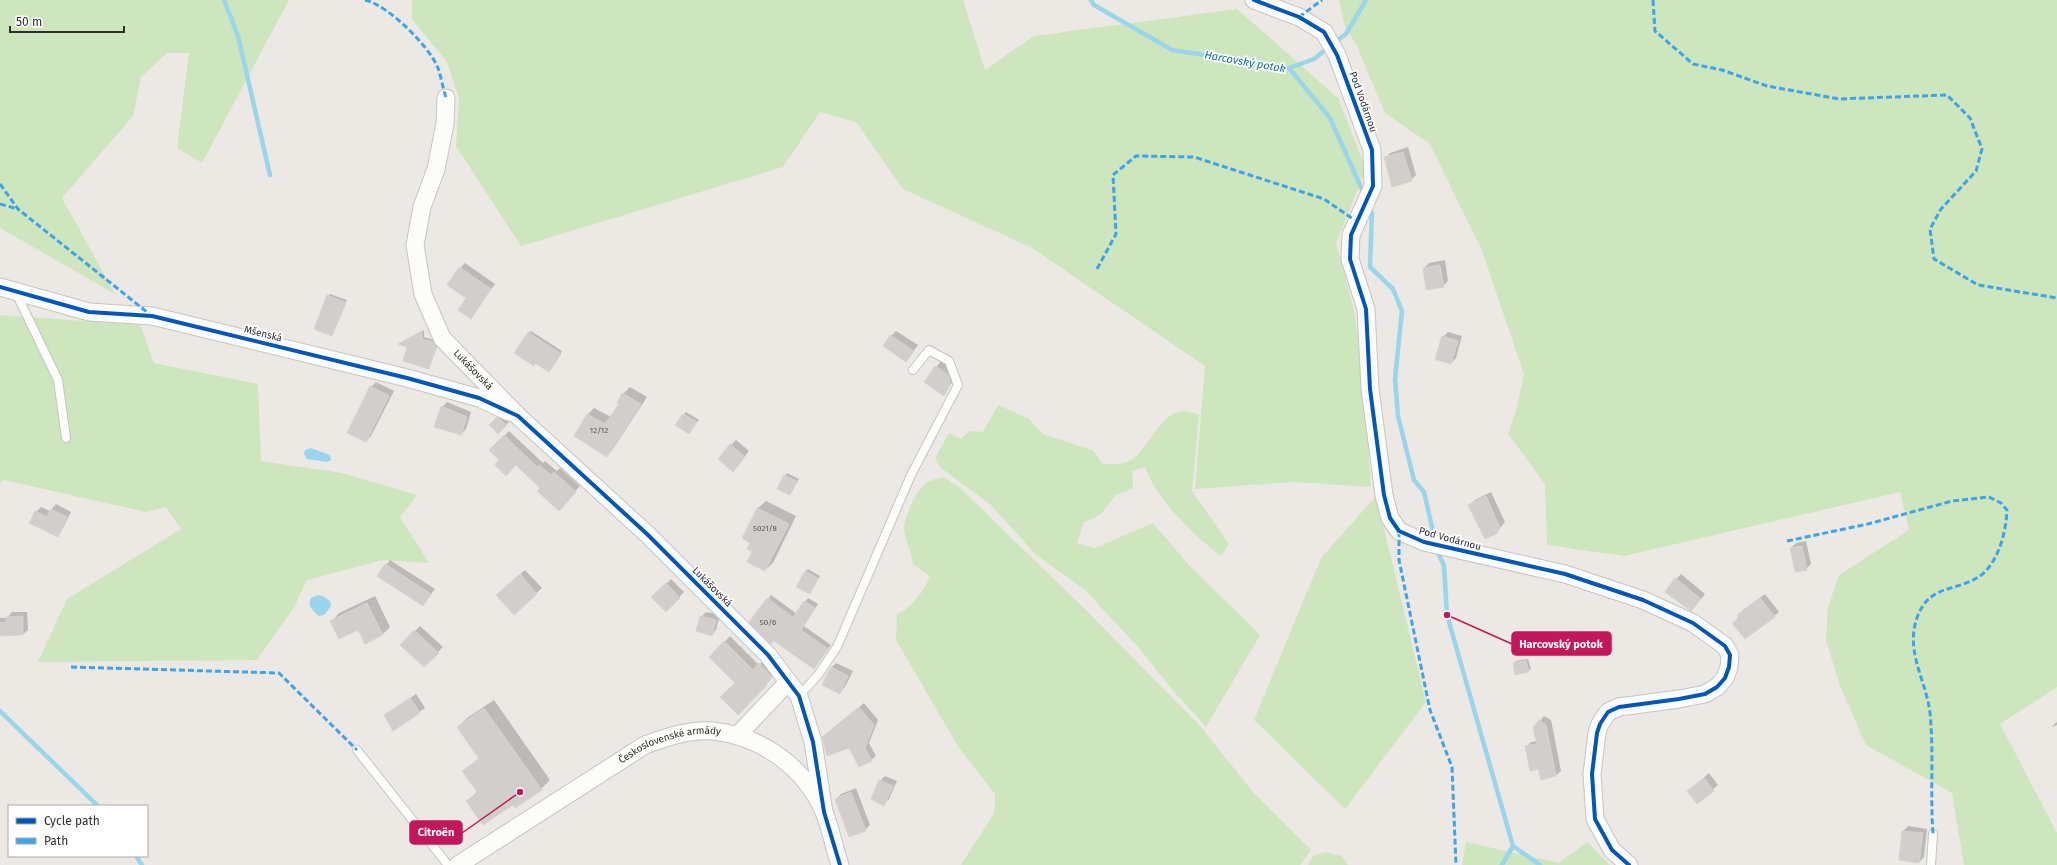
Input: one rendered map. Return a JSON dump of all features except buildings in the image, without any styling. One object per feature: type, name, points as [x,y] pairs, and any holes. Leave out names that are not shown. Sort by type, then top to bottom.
[{"type":"street","name":"Pod Vodárnou","points":[[1254,0],[1299,17],[1324,32],[1332,45],[1372,150],[1373,186],[1351,235],[1350,259],[1366,309],[1370,389],[1384,495],[1390,518],[1399,531],[1424,542],[1564,574],[1643,600],[1693,623],[1725,646],[1730,655],[1729,667],[1725,678],[1717,687],[1705,694],[1619,707],[1608,712],[1600,724],[1596,733],[1592,774],[1595,818],[1612,850],[1629,865]]},
{"type":"street","name":"Lukášovská","points":[[446,98],[445,124],[436,169],[422,207],[415,245],[423,294],[442,338],[518,416],[647,534],[768,655],[799,696],[813,742],[824,812]]},
{"type":"street","name":"Mšenská","points":[[0,287],[90,312],[152,316],[407,378],[479,398],[518,416]]},
{"type":"street","points":[[737,736],[788,682]]},
{"type":"street","name":"Československé armády","points":[[458,865],[645,745],[672,735],[713,731],[737,736],[770,749],[799,774],[810,788],[824,812],[840,865]]},
{"type":"lane","points":[[16,292],[58,380],[66,438]]},
{"type":"lane","points":[[799,696],[818,675],[837,647],[911,475],[958,385],[949,361],[929,350],[913,370]]},
{"type":"lane","points":[[356,750],[448,865]]},
{"type":"lane","points":[[1931,865],[1933,834]]},
{"type":"green space","points":[[0,0],[289,0],[202,163],[177,148],[189,53],[167,53],[141,77],[133,116],[62,198],[115,294],[0,228]]},
{"type":"green space","points":[[412,0],[963,0],[985,70],[1034,36],[1237,9],[1338,98],[1366,169],[1336,243],[1354,310],[1363,372],[1371,487],[1293,482],[1195,489],[1205,366],[1032,248],[903,189],[856,122],[820,112],[783,167],[521,246],[456,146],[459,98],[447,62],[412,19]]},
{"type":"green space","points":[[1339,0],[2057,0],[2057,687],[2000,724],[2057,833],[2057,865],[1964,865],[1952,793],[1866,745],[1840,686],[1826,640],[1828,607],[1839,575],[1909,530],[1900,492],[1624,556],[1547,545],[1545,484],[1508,434],[1517,407],[1524,374],[1482,251],[1430,144],[1385,113],[1356,44],[1345,27]]},
{"type":"green space","points":[[0,315],[140,325],[154,363],[258,384],[261,461],[342,473],[417,495],[400,517],[429,563],[383,560],[307,580],[294,607],[257,660],[38,662],[67,599],[181,529],[166,507],[146,512],[4,480],[0,482]]},
{"type":"green space","points":[[998,405],[1029,419],[1043,434],[1094,451],[1102,464],[1122,463],[1133,459],[1161,424],[1168,417],[1177,412],[1187,411],[1199,415],[1192,491],[1229,544],[1221,556],[1193,532],[1166,503],[1152,482],[1145,467],[1132,471],[1133,488],[1116,495],[1100,515],[1084,522],[1077,543],[1095,548],[1153,523],[1189,565],[1260,635],[1206,727],[1175,693],[1139,648],[1085,590],[1035,554],[991,505],[941,468],[935,458],[949,433],[961,439],[970,431],[983,432]]},
{"type":"green space","points":[[943,477],[958,486],[1086,610],[1201,727],[1253,792],[1311,850],[1300,865],[961,865],[993,815],[995,809],[995,794],[959,748],[896,640],[897,614],[913,603],[925,587],[930,576],[913,564],[904,532],[906,517],[922,487],[929,481]]},
{"type":"green space","points":[[1376,496],[1426,702],[1345,809],[1254,720],[1321,558]]},
{"type":"green space","points":[[1466,842],[1559,863],[1587,842],[1610,865],[1462,865]]},
{"type":"green space","points":[[1325,852],[1342,856],[1348,865],[1308,865],[1313,856]]},
{"type":"water","points":[[311,448],[330,455],[331,460],[327,462],[307,459],[304,454],[305,450]]},
{"type":"water","points":[[318,595],[323,596],[330,601],[331,606],[324,615],[319,616],[310,606],[311,598]]},
{"type":"waterway","points":[[224,0],[238,36],[270,175]]},
{"type":"waterway","name":"Harcovský potok","points":[[1091,0],[1094,5],[1172,50],[1289,68],[1330,118],[1364,194]]},
{"type":"waterway","points":[[1334,43],[1346,34],[1366,0]]},
{"type":"waterway","points":[[1289,68],[1314,59],[1329,47]]},
{"type":"waterway","name":"Harcovský potok","points":[[1372,213],[1370,267],[1393,289],[1402,311],[1395,379],[1398,416],[1414,480],[1424,492],[1434,536]]},
{"type":"waterway","name":"Harcovský potok","points":[[1438,552],[1444,566],[1447,615],[1513,846],[1540,865]]},
{"type":"waterway","points":[[0,711],[97,805]]},
{"type":"waterway","points":[[1502,865],[1513,846]]},
{"type":"waterway","points":[[137,857],[142,865]]},
{"type":"marked path","points":[[365,0],[374,3],[396,18],[417,38],[438,68],[446,98]]},
{"type":"marked path","points":[[1299,17],[1322,0]]},
{"type":"marked path","points":[[1653,0],[1655,31],[1693,64],[1722,70],[1767,86],[1839,99],[1947,95],[1970,118],[1982,149],[1976,171],[1941,209],[1930,229],[1934,259],[1978,285],[2057,298]]},
{"type":"marked path","points":[[1097,269],[1116,234],[1113,175],[1136,156],[1194,157],[1324,199],[1356,221]]},
{"type":"marked path","points":[[0,184],[18,209],[152,316]]},
{"type":"marked path","points":[[0,204],[18,209]]},
{"type":"marked path","points":[[1787,541],[1868,524],[1952,501],[1989,497],[2001,503],[2007,510],[2005,529],[1999,549],[1995,559],[1989,567],[1983,574],[1975,579],[1936,594],[1929,599],[1918,615],[1914,628],[1913,641],[1917,665],[1928,701],[1930,713],[1932,743],[1933,834]]},
{"type":"marked path","points":[[1399,531],[1399,560],[1430,710],[1452,767],[1456,865]]},
{"type":"marked path","points":[[71,667],[279,673],[357,750]]},
{"type":"cycle path","points":[[1254,0],[1299,17],[1324,32],[1337,55],[1372,150],[1373,186],[1351,235],[1350,259],[1366,309],[1370,389],[1384,495],[1390,518],[1399,531],[1424,542],[1565,574],[1643,600],[1693,623],[1725,646],[1730,655],[1729,667],[1725,678],[1717,687],[1705,694],[1619,707],[1608,712],[1600,724],[1597,733],[1592,774],[1595,819],[1612,850],[1629,865]]},
{"type":"cycle path","points":[[0,287],[89,312],[152,316],[407,378],[479,398],[518,416],[647,534],[768,655],[799,696],[813,742],[824,812],[840,865]]},
{"type":"place","name":"Harcovský potok","points":[[1447,615]]},
{"type":"place","name":"Citroën","points":[[520,792]]}]
